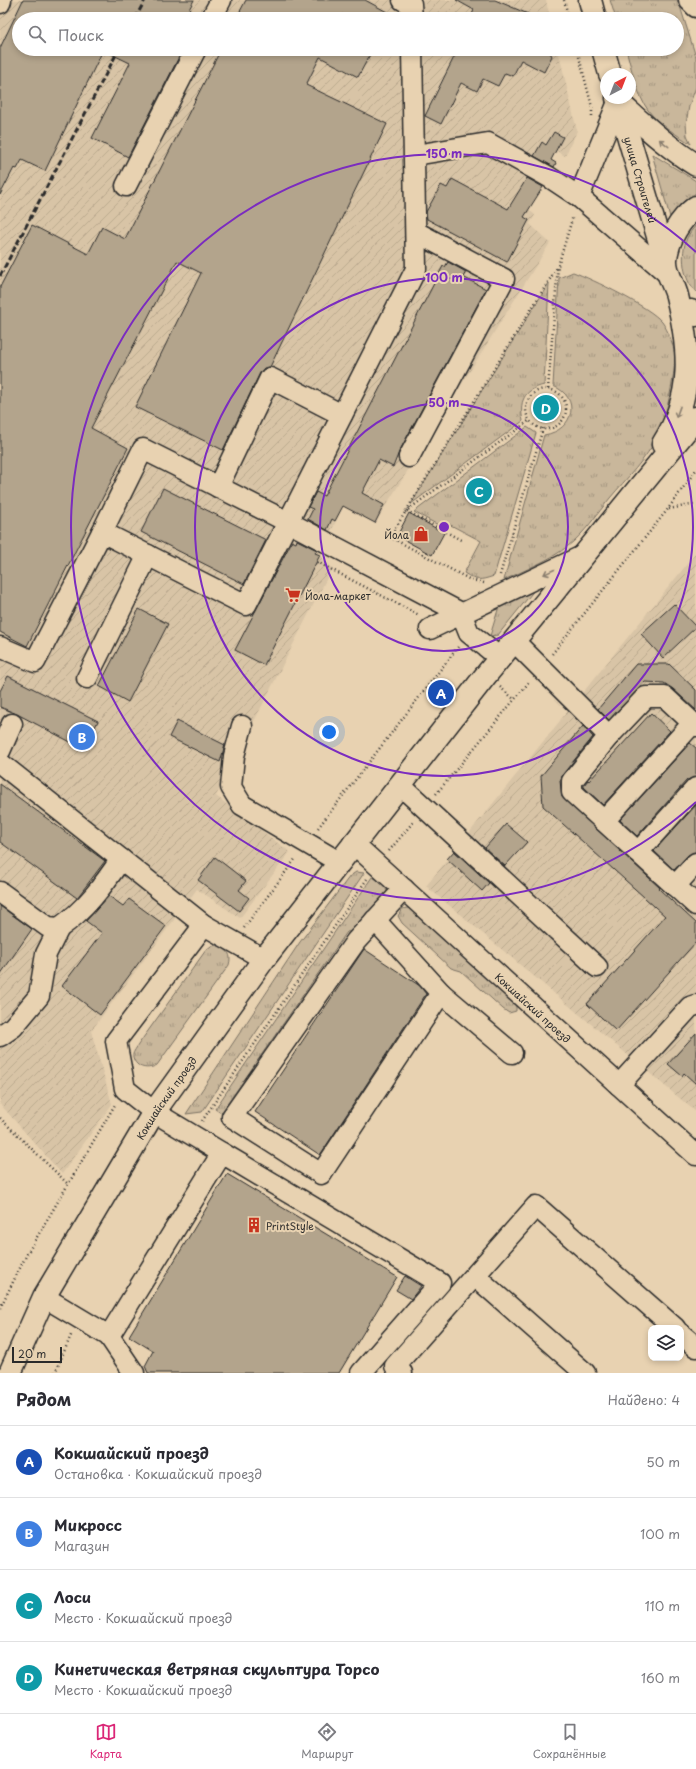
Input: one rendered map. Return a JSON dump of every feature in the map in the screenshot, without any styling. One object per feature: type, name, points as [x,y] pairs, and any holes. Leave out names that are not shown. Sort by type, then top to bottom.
[{"type":"main road","points":[[590,0],[593,12]]},
{"type":"main road","points":[[605,56],[608,68]]},
{"type":"main road","name":"улица Строителей","points":[[618,104],[684,322],[688,376],[684,396],[669,434],[659,450],[651,474]]},
{"type":"main road","points":[[621,104],[659,139],[696,165]]},
{"type":"main road","points":[[694,313],[670,275],[669,243],[677,227],[690,212],[696,208]]},
{"type":"main road","name":"Кокшайский проезд","points":[[10,1373],[44,1296],[154,1112],[264,959],[353,843],[500,658],[696,418]]},
{"type":"street","points":[[215,12],[221,0]]},
{"type":"street","points":[[403,0],[411,4],[412,12]]},
{"type":"street","points":[[688,0],[696,7]]},
{"type":"street","points":[[126,186],[192,56]]},
{"type":"street","points":[[102,532],[246,605],[416,269],[412,56]]},
{"type":"street","points":[[579,197],[615,104]]},
{"type":"street","points":[[415,155],[488,143],[549,177],[579,197],[670,275]]},
{"type":"street","points":[[409,457],[504,280],[416,232]]},
{"type":"street","points":[[218,487],[270,378],[342,415]]},
{"type":"street","points":[[0,647],[35,662],[143,449],[288,522],[461,614],[469,633],[500,658]]},
{"type":"street","points":[[87,678],[148,555]]},
{"type":"street","points":[[434,627],[584,555]]},
{"type":"street","points":[[514,641],[609,736]]},
{"type":"street","points":[[604,821],[695,725],[665,697],[646,697],[609,736],[572,781],[572,792],[696,905]]},
{"type":"street","points":[[0,751],[12,724]]},
{"type":"street","points":[[242,726],[234,756],[231,787],[242,805],[339,862]]},
{"type":"street","points":[[0,763],[204,925],[264,959]]},
{"type":"street","points":[[400,784],[597,966]]},
{"type":"street","points":[[638,852],[696,788]]},
{"type":"street","name":"Кокшайский проезд","points":[[353,843],[696,1155]]},
{"type":"street","points":[[0,1036],[13,1027],[39,996],[46,954],[59,928],[73,918],[102,888],[121,859]]},
{"type":"street","points":[[675,886],[696,863]]},
{"type":"street","points":[[404,889],[356,941],[232,1117],[321,1174],[441,993]]},
{"type":"street","points":[[0,892],[48,927],[59,928]]},
{"type":"street","points":[[375,920],[441,993],[512,1053]]},
{"type":"street","points":[[204,925],[116,1041],[125,1089],[154,1112],[440,1283],[361,1373]]},
{"type":"street","points":[[619,1085],[690,1007],[696,1005]]},
{"type":"street","points":[[109,1336],[222,1153]]},
{"type":"street","points":[[402,1373],[395,1366],[536,1206],[672,1325]]},
{"type":"street","points":[[475,1276],[585,1373]]},
{"type":"street","points":[[44,1296],[109,1336],[134,1373]]},
{"type":"street","points":[[684,1337],[696,1347]]},
{"type":"path","points":[[564,0],[567,12]]},
{"type":"path","points":[[491,582],[484,583],[469,579],[390,537],[558,266],[548,389]]},
{"type":"path","points":[[548,389],[558,392],[563,398],[566,412],[561,422],[553,427],[543,428],[534,424],[530,420],[526,413],[526,406],[531,395],[537,390],[548,389]]},
{"type":"path","points":[[403,514],[530,420]]},
{"type":"path","points":[[498,580],[543,428]]},
{"type":"path","points":[[668,509],[696,504]]},
{"type":"path","points":[[407,511],[461,540]]},
{"type":"path","points":[[316,562],[434,627]]},
{"type":"path","points":[[234,942],[307,843],[462,642]]},
{"type":"path","points":[[496,684],[515,700]]},
{"type":"path","points":[[0,1308],[27,1254],[125,1089]]},
{"type":"path","points":[[0,1118],[68,1184]]},
{"type":"path","points":[[55,1373],[78,1317]]},
{"type":"shaded area","points":[[0,0],[546,0],[549,12],[12,12],[12,56],[560,56],[577,131],[565,156],[556,151],[551,160],[556,163],[529,210],[535,215],[530,224],[550,243],[375,523],[343,506],[320,555],[332,568],[216,796],[290,852],[240,918],[197,889],[91,1031],[112,1104],[62,1174],[0,1104]]},
{"type":"shaded area","points":[[696,553],[696,1112],[426,886]]},
{"type":"green space","points":[[610,0],[677,0],[682,12],[614,12]]},
{"type":"green space","points":[[684,19],[696,57],[696,87],[689,106],[686,124],[687,135],[691,144],[673,133],[652,115],[644,104],[636,83],[636,68],[631,68],[628,56],[684,56]]},
{"type":"green space","points":[[652,154],[696,181],[696,193],[684,201],[670,217]]},
{"type":"green space","points":[[696,225],[696,292],[688,281],[683,259],[687,238]]},
{"type":"green space","points":[[573,272],[634,301],[662,322],[670,338],[675,356],[670,396],[661,428],[653,444],[642,461],[585,530],[574,541],[554,556],[504,580],[544,435],[554,432],[562,427],[568,420],[571,413],[571,405],[568,398],[562,391],[553,386],[559,278]]},
{"type":"green space","points":[[549,283],[544,385],[531,390],[524,398],[522,403],[523,421],[411,504]]},
{"type":"green space","points":[[527,427],[536,433],[494,576],[485,579],[472,578],[464,573],[481,541],[443,521],[440,526],[414,512]]},
{"type":"green space","points":[[544,578],[498,635],[490,636],[500,603]]},
{"type":"green space","points":[[356,872],[364,873],[202,1112],[186,1114],[300,942],[350,876]]},
{"type":"green space","points":[[372,877],[386,888],[387,894],[364,929],[347,932],[221,1113],[215,1109]]},
{"type":"green space","points":[[402,909],[412,909],[516,1004],[516,1011],[509,1013],[503,1009],[461,971],[451,968],[402,923],[398,916]]},
{"type":"green space","points":[[219,945],[230,955],[229,965],[157,1065],[147,1068],[137,1064],[133,1056],[138,1045],[206,950],[211,946]]},
{"type":"building","points":[[23,0],[194,0],[188,12],[17,12]]},
{"type":"building","points":[[246,0],[365,0],[387,12],[240,12]]},
{"type":"building","points":[[456,0],[495,0],[523,12],[473,12],[474,10]]},
{"type":"building","points":[[12,23],[12,56],[100,56],[45,171],[22,160],[17,169],[14,168],[0,195],[0,48]]},
{"type":"building","points":[[115,56],[179,56],[128,157],[92,138],[130,63]]},
{"type":"building","points":[[217,56],[369,56],[358,77],[320,57],[306,85],[387,124],[270,367],[264,368],[260,373],[223,450],[135,407],[201,273],[177,261],[91,428],[128,448],[27,646],[0,632],[0,287],[32,225],[88,254],[102,227],[125,239]]},
{"type":"building","points":[[455,56],[552,56],[544,72],[521,60],[513,76],[505,73],[498,86],[483,79],[477,91],[461,83],[441,124],[425,116]]},
{"type":"building","points":[[554,132],[563,137],[551,160],[556,163],[554,167],[534,156],[542,142],[546,145]]},
{"type":"building","points":[[527,178],[543,187],[524,217],[529,220],[507,262],[427,219],[426,212],[441,185],[447,188],[452,179],[508,209]]},
{"type":"building","points":[[448,262],[466,272],[463,277],[486,289],[399,452],[393,467],[379,460],[362,493],[384,505],[375,523],[343,506],[335,521],[332,519],[327,530],[308,519],[313,509],[308,507],[316,492],[324,496],[443,266],[445,267]]},
{"type":"building","points":[[163,488],[266,540],[244,584],[141,532]]},
{"type":"building","name":"Йола","points":[[409,513],[444,533],[432,555],[397,536]]},
{"type":"building","points":[[297,540],[317,550],[315,553],[320,555],[264,665],[235,650],[292,541],[296,543]]},
{"type":"building","points":[[674,604],[696,627],[663,658],[641,634]]},
{"type":"building","points":[[139,609],[168,624],[128,702],[99,686]]},
{"type":"building","points":[[636,664],[669,664],[696,690],[696,710],[673,689],[664,683],[645,682],[609,720],[598,709]]},
{"type":"building","points":[[8,676],[98,721],[84,749],[17,714],[0,707],[0,691]]},
{"type":"building","points":[[651,713],[670,731],[603,805],[584,787],[584,785]]},
{"type":"building","points":[[177,721],[225,745],[220,762],[169,737]]},
{"type":"building","points":[[583,726],[593,737],[563,774],[560,781],[562,797],[696,923],[696,942],[616,1031],[587,1004],[665,916],[543,806],[541,776]]},
{"type":"building","points":[[690,743],[696,748],[696,777],[687,780],[637,836],[620,820]]},
{"type":"building","points":[[0,784],[105,861],[77,898],[0,842]]},
{"type":"building","points":[[696,805],[696,852],[688,855],[674,870],[654,851]]},
{"type":"building","points":[[506,824],[527,842],[505,866],[485,848]]},
{"type":"building","points":[[454,851],[489,883],[482,891],[447,859]]},
{"type":"building","points":[[215,857],[246,881],[239,890],[249,898],[239,911],[198,880]]},
{"type":"building","points":[[109,896],[123,906],[129,899],[166,926],[100,1015],[62,986],[102,933],[86,921]]},
{"type":"building","points":[[0,906],[32,929],[0,975]]},
{"type":"building","points":[[364,949],[420,986],[426,994],[320,1155],[255,1112]]},
{"type":"building","points":[[696,1033],[696,1084],[684,1073],[682,1076],[668,1064]]},
{"type":"building","name":"PrintStyle","points":[[227,1174],[397,1277],[339,1373],[148,1373],[145,1366],[153,1351],[129,1336]]},
{"type":"building","points":[[405,1276],[421,1286],[411,1299],[396,1290]]},
{"type":"railway","points":[[139,12],[145,0]]},
{"type":"railway","points":[[0,276],[115,56]]},
{"type":"place","name":"Кинетическая ветряная скульптура Торсо","points":[[546,408]]},
{"type":"place","name":"Лоси","points":[[479,491]]},
{"type":"place","name":"Йола","points":[[421,534]]},
{"type":"place","name":"Йола-маркет","points":[[293,595]]},
{"type":"place","name":"Кокшайский проезд","points":[[441,693]]},
{"type":"place","name":"Микросс","points":[[82,737]]},
{"type":"place","name":"PrintStyle","points":[[254,1225]]}]
